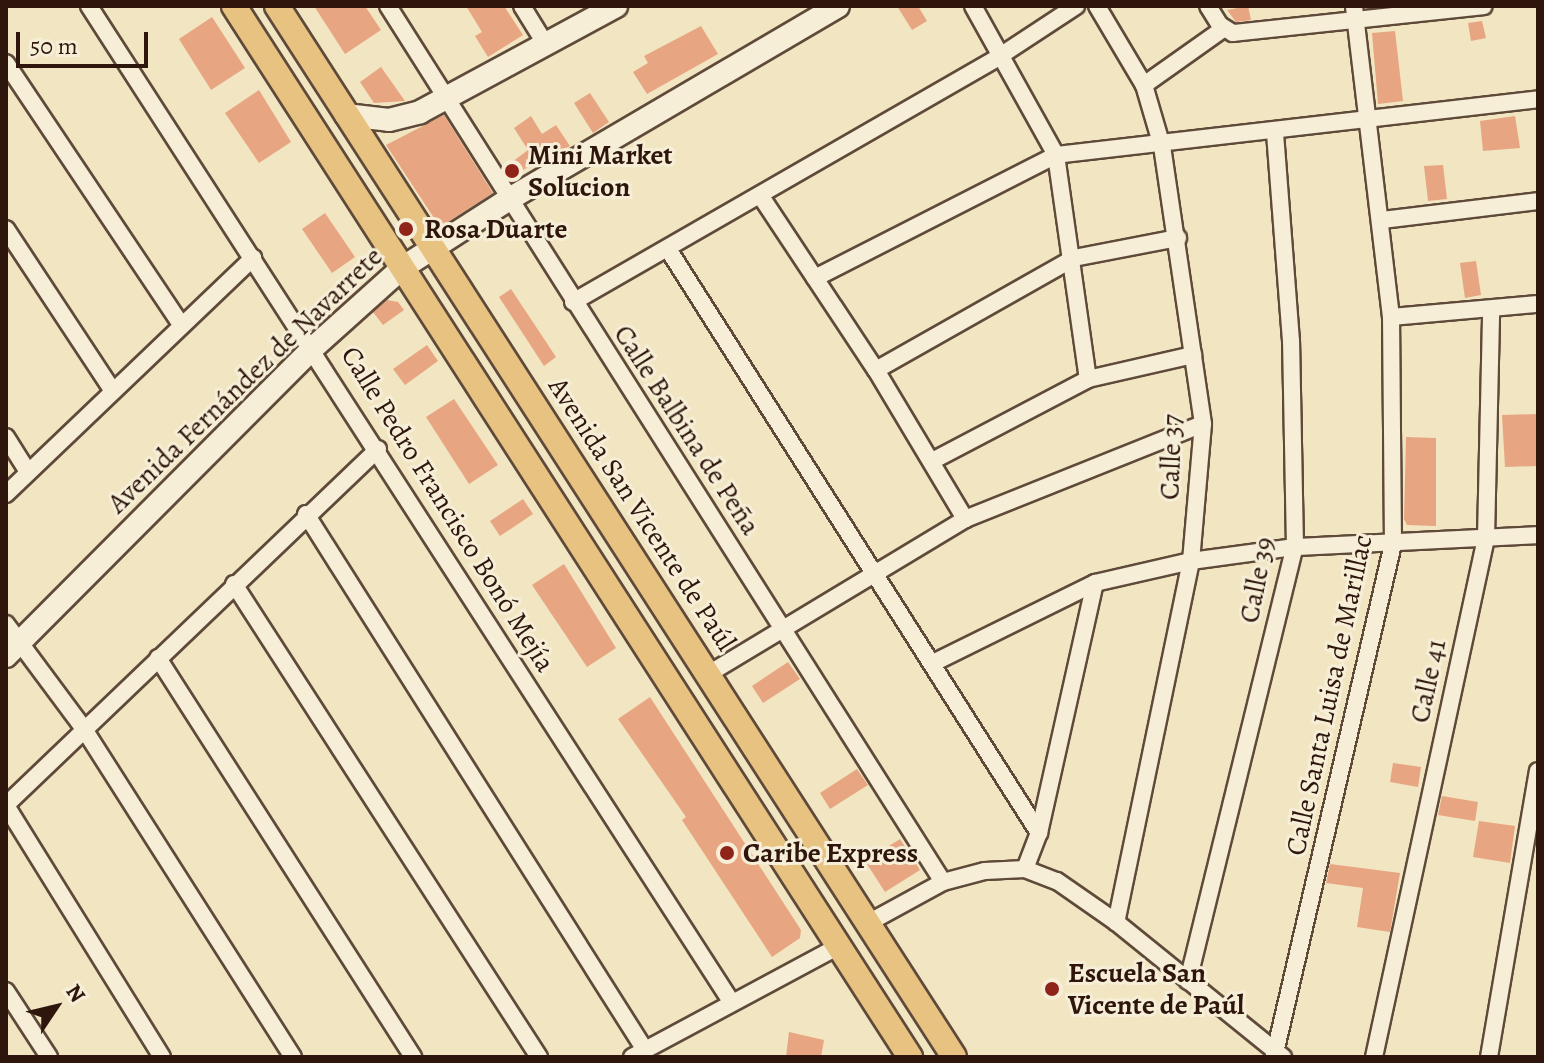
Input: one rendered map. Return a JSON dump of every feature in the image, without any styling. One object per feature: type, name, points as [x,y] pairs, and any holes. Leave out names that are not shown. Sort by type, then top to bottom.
[{"type":"main road","points":[[234,6],[910,1057]]},
{"type":"main road","name":"Avenida San Vicente de Paúl","points":[[277,6],[431,249],[710,673],[954,1057]]},
{"type":"street","name":"Calle Pedro Francisco Bonó Mejía","points":[[89,6],[314,347],[732,1003]]},
{"type":"street","name":"Calle Balbina de Peña","points":[[388,6],[943,882]]},
{"type":"street","points":[[522,6],[546,45]]},
{"type":"street","points":[[346,115],[389,120],[448,98],[616,6]]},
{"type":"street","name":"Avenida Fernández de Navarrete","points":[[11,640],[314,347],[402,268],[511,198],[838,6]]},
{"type":"street","points":[[973,6],[1056,155],[1074,258],[1088,379]]},
{"type":"street","points":[[573,302],[1000,56],[1076,6]]},
{"type":"street","name":"Calle 37","points":[[1097,6],[1144,85],[1162,146],[1178,238],[1203,424],[1191,561],[1116,922]]},
{"type":"street","points":[[1208,6],[1223,29],[1233,33],[1355,14],[1484,6]]},
{"type":"street","name":"Calle Santa Luisa de Marillac","points":[[1278,1055],[1393,544],[1391,317],[1382,220],[1355,14]]},
{"type":"street","points":[[1144,85],[1223,29]]},
{"type":"street","points":[[6,63],[181,324]]},
{"type":"street","points":[[815,278],[1056,155],[1162,146],[1369,116],[1538,99]]},
{"type":"street","name":"Calle 39","points":[[1188,981],[1295,547],[1291,341],[1275,131]]},
{"type":"street","points":[[760,195],[934,460],[965,519]]},
{"type":"street","points":[[1382,220],[1538,201]]},
{"type":"street","points":[[6,229],[113,391]]},
{"type":"street","points":[[876,370],[1074,258],[1178,238]]},
{"type":"street","points":[[668,249],[877,572],[1039,833]]},
{"type":"street","points":[[6,494],[253,258]]},
{"type":"street","points":[[1391,317],[1538,304]]},
{"type":"street","name":"Calle 41","points":[[1374,1057],[1486,538],[1491,310]]},
{"type":"street","points":[[934,460],[1088,379],[1193,355]]},
{"type":"street","points":[[710,673],[965,519],[1203,424]]},
{"type":"street","points":[[6,437],[28,472]]},
{"type":"street","points":[[162,1057],[6,805],[306,514],[378,449]]},
{"type":"street","points":[[306,514],[638,1054],[837,947]]},
{"type":"street","points":[[933,663],[1095,583],[1191,561],[1295,547],[1538,535]]},
{"type":"street","points":[[1025,869],[1039,833],[1095,583]]},
{"type":"street","points":[[234,584],[539,1057]]},
{"type":"street","points":[[11,640],[84,729],[293,1057]]},
{"type":"street","points":[[158,658],[413,1057]]},
{"type":"street","points":[[1489,1057],[1538,771]]},
{"type":"street","points":[[868,923],[943,882],[985,871],[1025,869],[1057,881],[1116,922],[1278,1055]]},
{"type":"street","points":[[6,991],[49,1057]]},
{"type":"building","points":[[314,6],[365,6],[381,30],[345,54]]},
{"type":"building","points":[[466,6],[504,6],[523,35],[488,57],[475,36],[482,32]]},
{"type":"building","points":[[897,6],[918,6],[927,21],[912,30]]},
{"type":"building","points":[[1248,6],[1251,20],[1236,22],[1227,10]]},
{"type":"building","points":[[212,17],[245,68],[211,90],[179,39]]},
{"type":"building","points":[[1482,21],[1486,38],[1471,41],[1468,23]]},
{"type":"building","points":[[701,26],[718,54],[647,94],[633,72],[648,63],[644,56]]},
{"type":"building","points":[[1395,31],[1403,101],[1378,104],[1372,33]]},
{"type":"building","points":[[381,67],[405,101],[374,103],[360,82]]},
{"type":"building","points":[[259,90],[291,142],[259,163],[225,113]]},
{"type":"building","points":[[590,93],[609,122],[593,133],[574,103]]},
{"type":"building","name":"Rosa Duarte","points":[[444,115],[493,193],[440,227],[386,145]]},
{"type":"building","points":[[531,116],[542,134],[556,125],[570,146],[509,177],[504,168],[528,150],[514,128]]},
{"type":"building","points":[[1515,116],[1520,148],[1483,151],[1480,121]]},
{"type":"building","points":[[1443,165],[1447,199],[1428,201],[1424,166]]},
{"type":"building","points":[[325,213],[355,257],[332,273],[302,229]]},
{"type":"building","points":[[1476,261],[1481,295],[1465,298],[1460,263]]},
{"type":"building","points":[[511,289],[556,357],[544,366],[499,297]]},
{"type":"building","points":[[387,300],[398,302],[404,310],[383,325],[373,312]]},
{"type":"building","points":[[427,345],[438,361],[405,385],[393,369]]},
{"type":"building","points":[[454,399],[498,465],[469,484],[426,417]]},
{"type":"building","points":[[1538,414],[1538,466],[1505,467],[1502,415]]},
{"type":"building","points":[[1406,437],[1436,438],[1436,526],[1407,525],[1404,519]]},
{"type":"building","points":[[523,499],[533,514],[500,536],[490,521]]},
{"type":"building","points":[[564,564],[616,648],[587,667],[532,585]]},
{"type":"building","points":[[788,662],[800,679],[763,703],[752,686]]},
{"type":"building","points":[[650,697],[801,930],[800,938],[772,957],[682,820],[686,817],[618,719]]},
{"type":"building","points":[[1393,763],[1421,767],[1418,787],[1390,782]]},
{"type":"building","points":[[857,769],[868,785],[830,809],[820,793]]},
{"type":"building","points":[[1442,796],[1478,802],[1475,821],[1438,815]]},
{"type":"building","points":[[1479,821],[1515,826],[1510,863],[1473,857]]},
{"type":"building","points":[[900,839],[920,870],[885,892],[865,861]]},
{"type":"building","points":[[1330,864],[1400,873],[1390,932],[1357,927],[1363,888],[1326,883]]},
{"type":"building","points":[[789,1032],[824,1040],[821,1057],[786,1057]]},
{"type":"place","name":"Mini Market Solucion","points":[[512,171]]},
{"type":"place","name":"Rosa Duarte","points":[[406,229]]},
{"type":"place","name":"Caribe Express","points":[[727,853]]},
{"type":"place","name":"Escuela San Vicente de Paúl","points":[[1052,989]]}]
